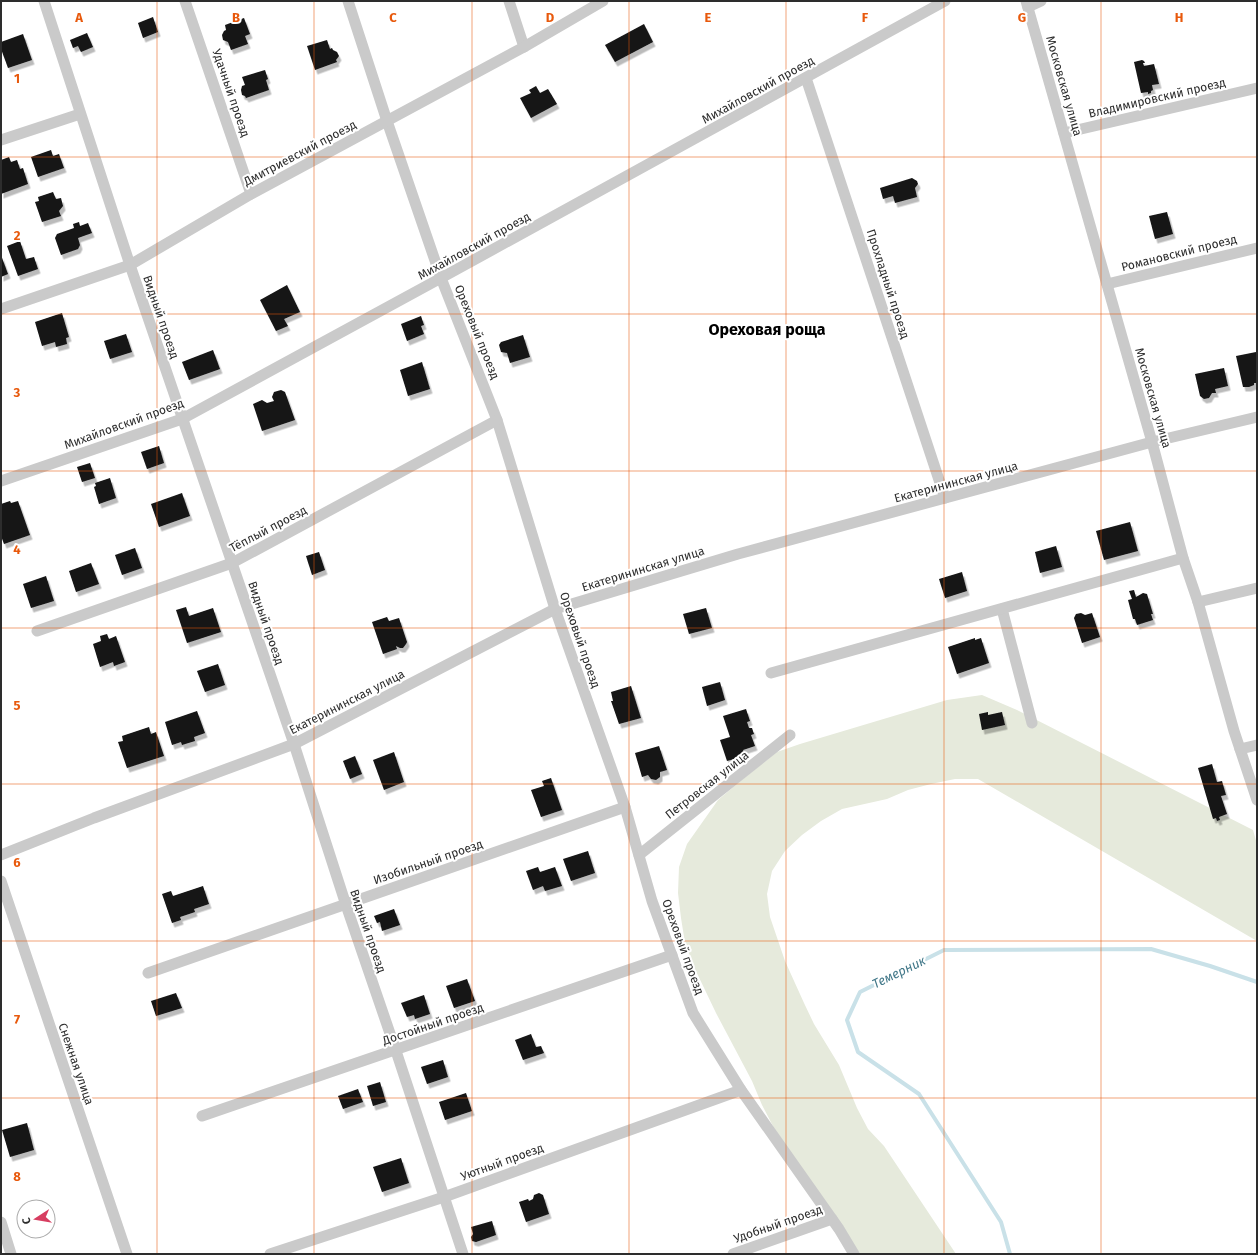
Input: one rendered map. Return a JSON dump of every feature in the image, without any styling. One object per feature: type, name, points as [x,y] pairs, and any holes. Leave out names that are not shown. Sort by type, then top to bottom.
[{"type":"street","name":"Видный проезд","points":[[44,1],[130,265],[294,744],[346,905],[463,1254]]},
{"type":"street","name":"Удачный проезд","points":[[186,1],[251,194]]},
{"type":"street","name":"Ореховый проезд","points":[[348,1],[387,121],[441,278],[497,420],[555,609],[625,808],[652,901],[693,1013],[741,1090],[832,1219],[854,1254]]},
{"type":"street","points":[[509,1],[524,47]]},
{"type":"street","name":"Дмитриевский проезд","points":[[1,309],[130,265],[251,194],[524,47],[603,1]]},
{"type":"street","name":"Михайловский проезд","points":[[1,481],[182,419],[945,1]]},
{"type":"street","points":[[1027,4],[1041,1]]},
{"type":"street","name":"Московская улица","points":[[1027,4],[1152,442],[1183,558],[1198,602],[1240,749],[1257,800]]},
{"type":"street","name":"Прохладный проезд","points":[[806,78],[945,498]]},
{"type":"street","name":"Владимировский проезд","points":[[1064,133],[1257,88]]},
{"type":"street","points":[[1,140],[80,114]]},
{"type":"street","name":"Романовский проезд","points":[[1107,284],[1257,248]]},
{"type":"street","name":"Екатерининская улица","points":[[1,855],[94,818],[294,744],[555,609],[738,554],[1152,442],[1257,417]]},
{"type":"street","name":"Тёплый проезд","points":[[37,631],[232,563],[497,420]]},
{"type":"street","points":[[771,673],[1183,558]]},
{"type":"street","points":[[1198,602],[1257,588]]},
{"type":"street","points":[[1002,608],[1032,723]]},
{"type":"street","name":"Петровская улица","points":[[639,855],[790,735]]},
{"type":"street","points":[[1240,749],[1257,745]]},
{"type":"street","name":"Изобильный проезд","points":[[148,973],[625,808]]},
{"type":"street","name":"Снежная улица","points":[[1,882],[127,1254]]},
{"type":"street","name":"Достойный проезд","points":[[202,1116],[672,956]]},
{"type":"street","name":"Уютный проезд","points":[[270,1254],[444,1197],[741,1090]]},
{"type":"street","name":"Удобный проезд","points":[[733,1254],[832,1219]]},
{"type":"street","points":[[1,1222],[11,1254]]},
{"type":"shaded area","points":[[982,695],[1017,710],[1253,830],[1257,844],[1257,941],[978,779],[955,779],[931,784],[908,790],[887,799],[842,809],[821,821],[802,835],[785,851],[772,871],[767,894],[770,917],[785,961],[814,1024],[839,1065],[857,1108],[868,1129],[884,1146],[956,1254],[860,1254],[774,1128],[752,1081],[716,1013],[694,967],[685,943],[681,918],[678,893],[679,867],[687,844],[718,800],[777,752],[947,700]]},
{"type":"building","points":[[153,17],[158,32],[143,38],[138,23]]},
{"type":"building","points":[[244,18],[250,34],[245,36],[248,44],[231,50],[228,42],[223,40],[222,35],[226,30],[225,25]]},
{"type":"building","points":[[644,24],[653,42],[615,62],[605,45]]},
{"type":"building","points":[[87,33],[93,47],[81,52],[78,46],[73,48],[70,40]]},
{"type":"building","points":[[23,34],[32,60],[8,68],[1,49],[1,42]]},
{"type":"building","points":[[327,40],[330,49],[332,48],[339,56],[336,60],[337,62],[315,70],[307,46]]},
{"type":"building","points":[[1142,60],[1145,63],[1143,63],[1144,66],[1154,64],[1159,84],[1152,85],[1153,90],[1148,94],[1148,92],[1141,93],[1134,62]]},
{"type":"building","points":[[265,70],[269,90],[246,98],[242,95],[242,86],[245,85],[242,77]]},
{"type":"building","points":[[536,86],[540,93],[548,89],[557,104],[531,118],[520,98],[531,93],[529,90]]},
{"type":"building","points":[[51,150],[53,156],[59,154],[64,168],[38,177],[31,157]]},
{"type":"building","points":[[9,157],[11,162],[17,160],[20,169],[23,168],[28,184],[1,194],[1,160]]},
{"type":"building","points":[[912,178],[917,181],[918,184],[915,188],[917,197],[895,203],[893,196],[883,199],[880,188]]},
{"type":"building","points":[[53,192],[56,199],[61,198],[63,206],[59,211],[61,216],[42,222],[35,202],[39,201],[38,197]]},
{"type":"building","points":[[1167,212],[1173,234],[1155,239],[1149,216]]},
{"type":"building","points":[[79,222],[80,226],[88,223],[92,233],[78,238],[80,245],[78,249],[61,255],[55,238],[57,234],[74,228],[73,224]]},
{"type":"building","points":[[20,241],[26,259],[34,257],[38,269],[18,276],[7,246]]},
{"type":"building","points":[[1,255],[8,274],[1,277]]},
{"type":"building","points":[[287,285],[300,312],[284,319],[288,326],[276,331],[260,300]]},
{"type":"building","points":[[62,313],[69,337],[66,338],[67,344],[56,347],[55,342],[42,346],[35,322]]},
{"type":"building","points":[[421,316],[424,325],[421,326],[424,334],[407,341],[401,324]]},
{"type":"building","points":[[126,334],[132,352],[110,359],[104,341]]},
{"type":"building","points":[[523,335],[530,357],[510,363],[507,353],[501,352],[499,345],[501,342]]},
{"type":"building","points":[[213,350],[220,369],[189,380],[182,362]]},
{"type":"building","points":[[1256,352],[1257,383],[1254,383],[1254,385],[1249,387],[1243,387],[1236,356]]},
{"type":"building","points":[[422,362],[430,389],[408,396],[400,370]]},
{"type":"building","points":[[1224,368],[1228,386],[1215,389],[1216,393],[1212,393],[1209,398],[1204,399],[1200,396],[1195,374]]},
{"type":"building","points":[[281,390],[285,392],[295,420],[262,431],[253,404],[262,400],[267,403],[274,401],[272,397],[274,392]]},
{"type":"building","points":[[159,446],[164,463],[147,469],[141,452]]},
{"type":"building","points":[[90,463],[95,478],[82,482],[77,467]]},
{"type":"building","points":[[110,478],[116,498],[99,504],[94,487],[96,486],[95,483]]},
{"type":"building","points":[[182,493],[190,516],[159,527],[151,504]]},
{"type":"building","points":[[10,501],[11,503],[18,501],[30,535],[4,544],[1,536],[1,504]]},
{"type":"building","points":[[1130,522],[1138,551],[1104,560],[1096,531]]},
{"type":"building","points":[[1056,546],[1062,567],[1040,573],[1035,552]]},
{"type":"building","points":[[135,548],[142,568],[122,575],[115,555]]},
{"type":"building","points":[[319,552],[325,570],[312,575],[306,556]]},
{"type":"building","points":[[91,563],[99,584],[76,592],[69,571]]},
{"type":"building","points":[[962,572],[967,591],[945,598],[939,579]]},
{"type":"building","points":[[46,576],[54,601],[31,608],[23,584]]},
{"type":"building","points":[[1134,590],[1136,597],[1143,593],[1147,594],[1153,614],[1151,614],[1153,620],[1137,625],[1135,619],[1133,619],[1128,600],[1132,599],[1129,591]]},
{"type":"building","points":[[186,607],[189,616],[213,608],[221,632],[187,643],[176,610]]},
{"type":"building","points":[[706,608],[712,628],[689,634],[683,614]]},
{"type":"building","points":[[1081,613],[1085,615],[1092,613],[1100,637],[1082,643],[1074,618],[1076,614]]},
{"type":"building","points":[[387,617],[389,621],[399,618],[407,642],[403,648],[396,646],[397,649],[383,654],[372,622]]},
{"type":"building","points":[[107,634],[109,639],[116,636],[125,662],[114,666],[113,662],[100,667],[93,644],[101,641],[100,636]]},
{"type":"building","points":[[975,638],[975,640],[981,638],[989,663],[957,674],[948,647]]},
{"type":"building","points":[[218,664],[225,685],[205,692],[197,671]]},
{"type":"building","points":[[720,682],[725,700],[707,706],[702,687]]},
{"type":"building","points":[[631,686],[641,718],[619,724],[611,701],[613,701],[611,692]]},
{"type":"building","points":[[746,709],[750,721],[747,722],[749,728],[752,728],[754,734],[751,735],[755,746],[743,750],[745,756],[727,761],[720,740],[730,737],[723,716]]},
{"type":"building","points":[[197,711],[205,733],[194,737],[195,741],[182,745],[181,742],[172,745],[165,722]]},
{"type":"building","points":[[988,712],[988,715],[1002,712],[1005,725],[982,730],[979,714]]},
{"type":"building","points":[[149,727],[151,734],[156,732],[164,756],[127,768],[118,742],[123,741],[122,736]]},
{"type":"building","points":[[659,746],[667,770],[660,772],[660,777],[656,780],[651,779],[648,775],[642,777],[635,753]]},
{"type":"building","points":[[394,752],[404,782],[384,790],[373,760]]},
{"type":"building","points":[[355,756],[362,774],[350,779],[343,761]]},
{"type":"building","points":[[1212,764],[1217,782],[1222,781],[1226,795],[1221,796],[1227,814],[1219,817],[1220,820],[1217,821],[1216,818],[1213,819],[1198,768]]},
{"type":"building","points":[[551,778],[562,810],[541,817],[531,790],[544,786],[542,781]]},
{"type":"building","points":[[588,851],[595,873],[571,881],[563,859]]},
{"type":"building","points":[[538,867],[540,872],[555,867],[562,886],[545,891],[543,886],[533,890],[526,871]]},
{"type":"building","points":[[203,886],[209,904],[194,909],[195,912],[180,917],[181,920],[172,923],[162,894],[171,891],[173,896]]},
{"type":"building","points":[[394,909],[400,925],[382,931],[380,922],[377,923],[374,916]]},
{"type":"building","points":[[467,979],[475,1001],[454,1008],[446,986]]},
{"type":"building","points":[[176,993],[182,1008],[156,1016],[151,1001]]},
{"type":"building","points":[[424,995],[430,1014],[415,1019],[414,1015],[407,1017],[401,1003]]},
{"type":"building","points":[[531,1034],[536,1047],[541,1046],[544,1053],[523,1060],[515,1040]]},
{"type":"building","points":[[443,1060],[448,1077],[427,1084],[421,1067]]},
{"type":"building","points":[[380,1082],[386,1102],[373,1106],[367,1086]]},
{"type":"building","points":[[358,1089],[363,1102],[343,1109],[338,1096]]},
{"type":"building","points":[[466,1093],[472,1111],[445,1120],[439,1102]]},
{"type":"building","points":[[27,1123],[34,1150],[10,1157],[2,1130]]},
{"type":"building","points":[[401,1158],[409,1183],[382,1192],[373,1167]]},
{"type":"building","points":[[539,1193],[543,1195],[549,1214],[526,1222],[519,1202],[528,1199],[529,1201],[533,1199],[534,1195]]},
{"type":"building","points":[[492,1221],[496,1235],[476,1242],[472,1241],[471,1237],[473,1234],[471,1227]]},
{"type":"waterway","name":"Темерник","points":[[1010,1254],[1001,1222],[919,1094],[858,1052],[847,1020],[860,992],[944,950],[1151,949],[1210,966],[1257,982]]},
{"type":"district","name":"Ореховая роща","points":[[767,329]]}]
